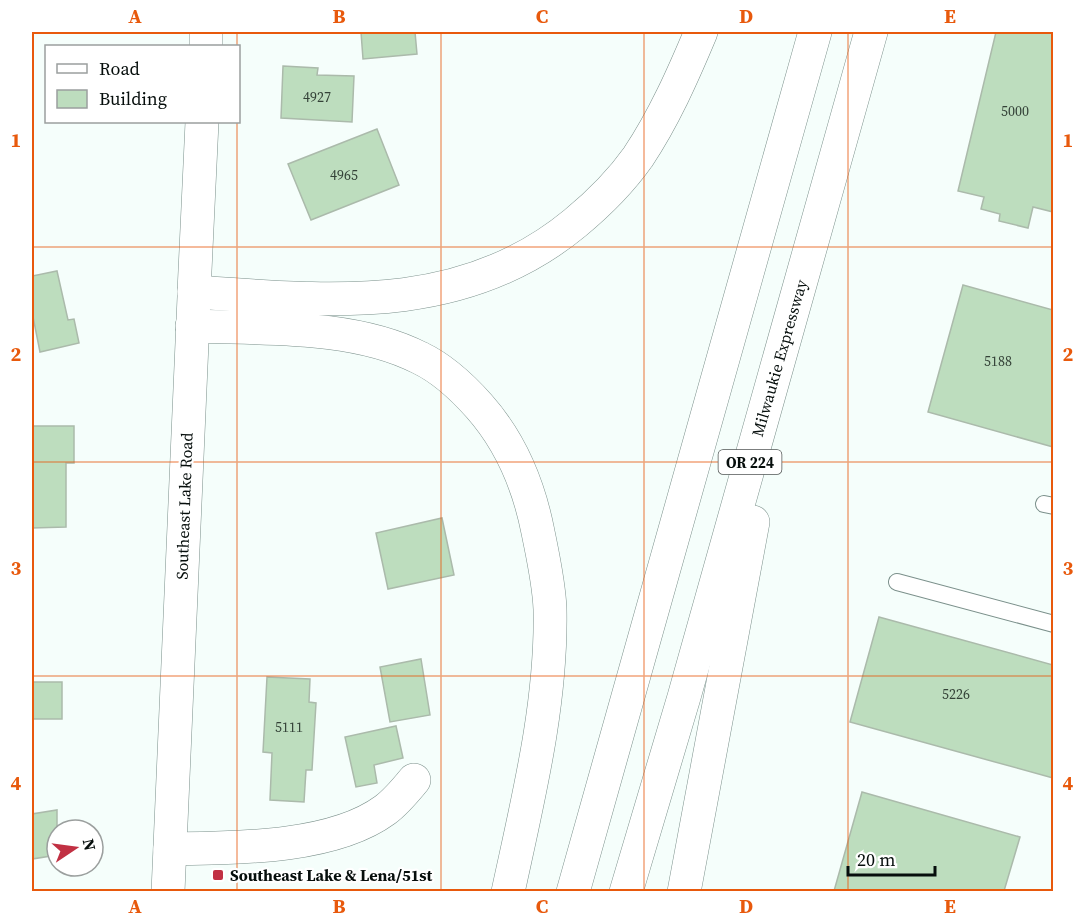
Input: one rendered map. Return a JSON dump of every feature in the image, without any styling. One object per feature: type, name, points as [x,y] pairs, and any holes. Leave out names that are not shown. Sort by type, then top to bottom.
[{"type":"main road","points":[[194,292],[297,300],[356,299],[426,292],[470,282],[506,267],[565,232],[597,205],[637,158],[675,93],[701,32]]},
{"type":"main road","name":"OR 224","points":[[573,891],[815,32]]},
{"type":"main road","name":"Milwaukie Expressway","points":[[626,891],[684,697],[871,32]]},
{"type":"main road","name":"Southeast Lake Road","points":[[166,891],[170,849],[202,123]]},
{"type":"main road","points":[[684,891],[792,314]]},
{"type":"main road","points":[[192,326],[339,334],[381,343],[421,358],[462,387],[494,423],[516,460],[533,508],[550,607],[548,667],[536,762],[508,891]]},
{"type":"main road","points":[[170,849],[270,845],[328,834],[369,820],[386,810],[414,780]]},
{"type":"lane","points":[[897,582],[1053,624]]},
{"type":"building","points":[[361,32],[415,32],[417,54],[363,59]]},
{"type":"building","points":[[996,32],[1053,32],[1053,212],[1033,207],[1028,228],[999,221],[1000,214],[981,209],[984,197],[958,191]]},
{"type":"building","points":[[283,66],[318,68],[317,75],[354,76],[352,122],[281,118]]},
{"type":"building","points":[[377,129],[399,185],[311,220],[288,164]]},
{"type":"building","points":[[57,271],[68,320],[74,319],[79,343],[40,352],[32,312],[32,276]]},
{"type":"building","points":[[963,285],[1053,310],[1053,447],[928,412]]},
{"type":"building","points":[[32,426],[74,426],[74,463],[66,463],[66,527],[32,528]]},
{"type":"building","points":[[442,518],[454,575],[388,589],[376,533]]},
{"type":"building","points":[[879,617],[1053,665],[1053,778],[850,722]]},
{"type":"building","points":[[421,659],[430,715],[390,722],[380,667]]},
{"type":"building","points":[[267,677],[310,679],[309,702],[316,703],[312,770],[306,770],[304,802],[270,800],[272,753],[263,752]]},
{"type":"building","points":[[32,682],[62,682],[62,719],[32,719]]},
{"type":"building","points":[[396,726],[403,758],[374,765],[377,783],[356,787],[345,737]]},
{"type":"building","points":[[862,792],[1020,837],[1004,891],[834,891]]},
{"type":"building","points":[[57,810],[57,818],[45,818],[45,857],[32,859],[32,814]]},
{"type":"place","name":"Southeast Lake & Lena/51st","points":[[218,875]]}]
